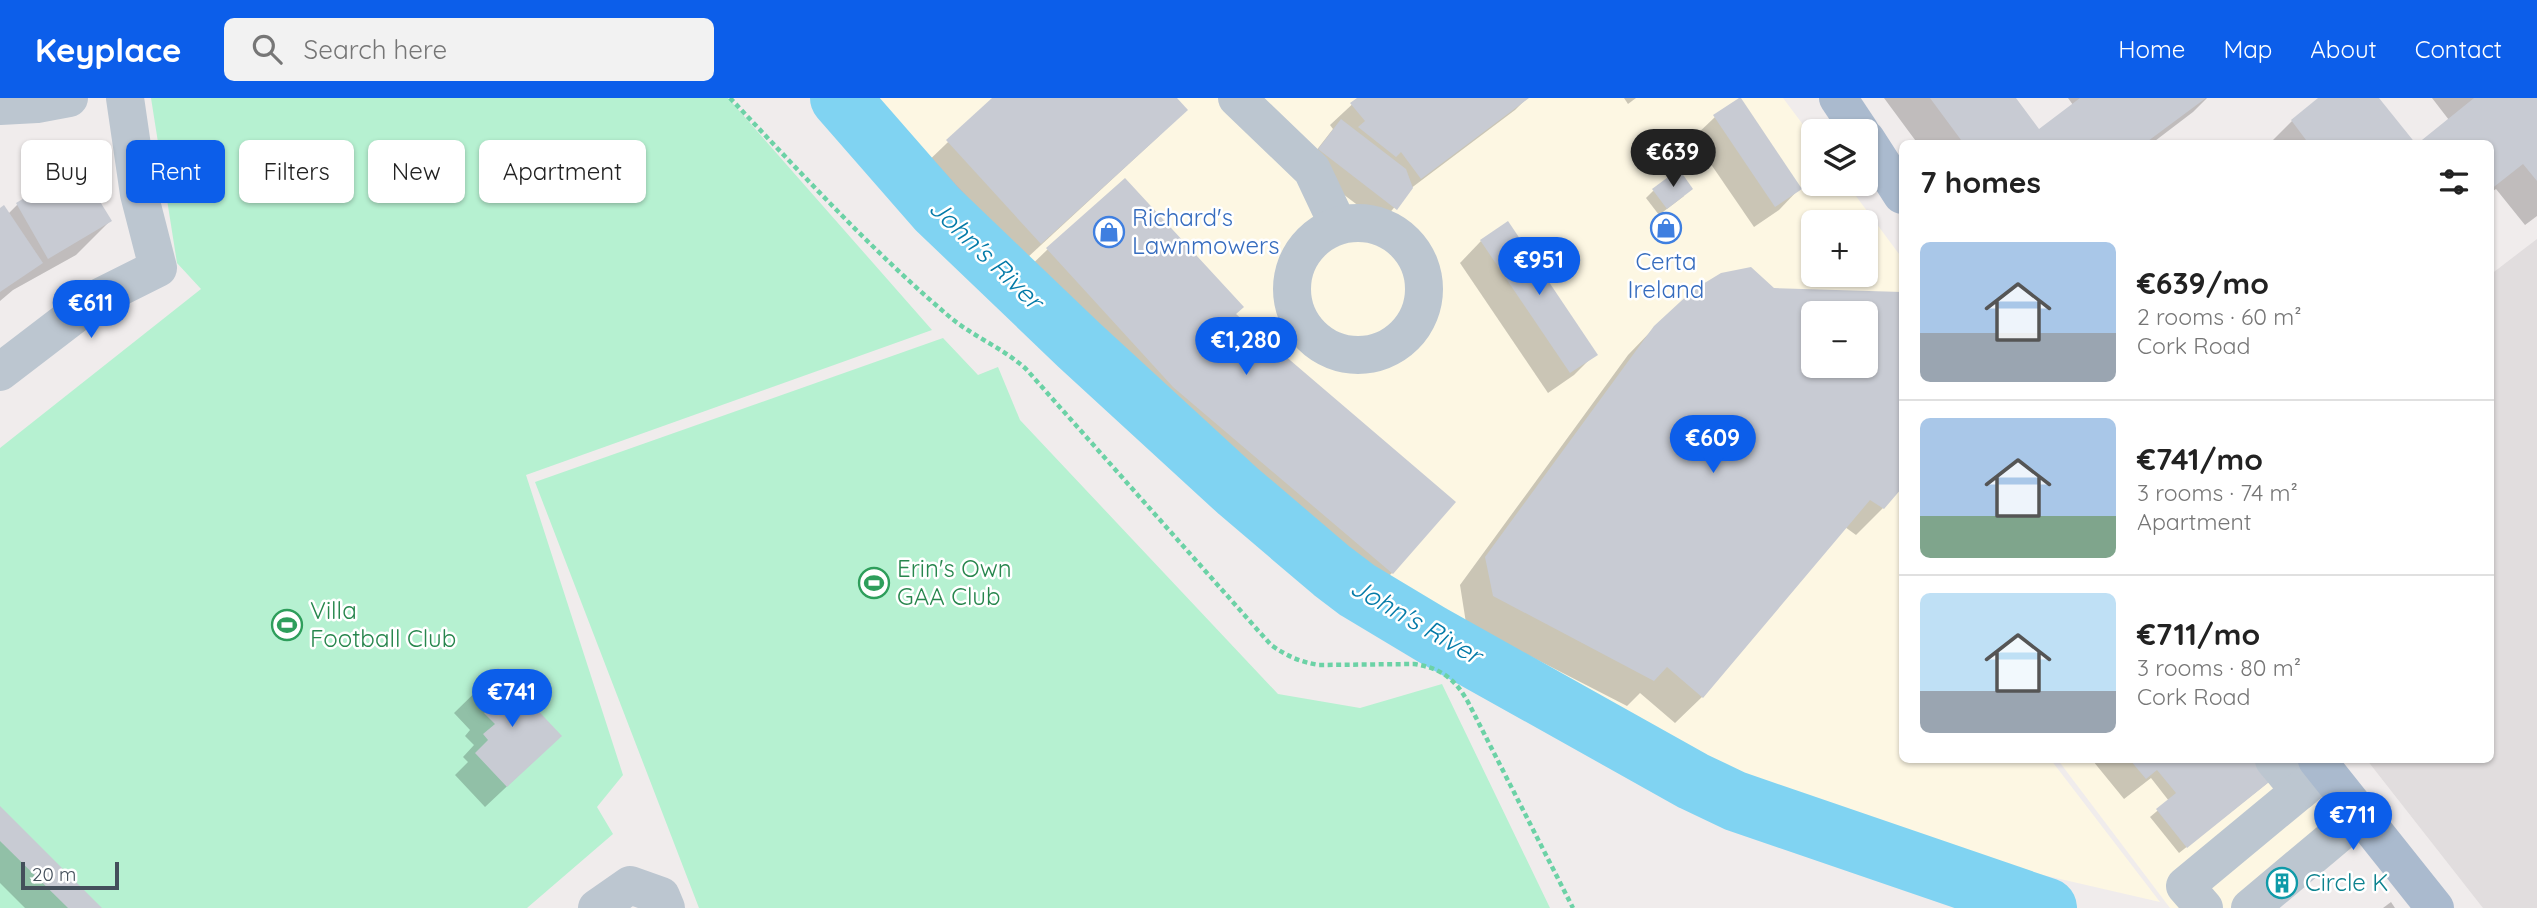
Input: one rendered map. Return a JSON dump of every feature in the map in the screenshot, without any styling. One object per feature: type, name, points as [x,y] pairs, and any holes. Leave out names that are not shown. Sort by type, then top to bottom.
[{"type":"main road","points":[[1838,98],[1852,119]]},
{"type":"main road","points":[[1878,158],[1899,190]]},
{"type":"main road","points":[[2314,773],[2361,815],[2435,908]]},
{"type":"street","points":[[0,106],[37,104],[69,98]]},
{"type":"street","points":[[0,372],[94,300],[158,268],[139,194],[125,98]]},
{"type":"street","points":[[1237,98],[1312,170],[1338,225]]},
{"type":"street","points":[[2283,763],[2314,773]]},
{"type":"street","points":[[2204,908],[2185,886],[2314,773]]},
{"type":"street","points":[[2250,908],[2361,815]]},
{"type":"street","points":[[597,908],[630,885],[660,895],[666,908]]},
{"type":"path","points":[[730,98],[909,281],[953,319],[1026,369],[1271,645],[1304,663],[1414,664],[1429,666],[1452,678],[1468,702],[1573,908]]},
{"type":"shaded area","points":[[876,98],[1783,98],[1801,122],[1801,196],[1856,196],[1866,210],[1801,210],[1801,287],[1878,287],[1878,226],[1899,254],[1899,763],[2053,763],[2160,902],[2021,870],[1716,764],[1369,579],[1090,329]]},
{"type":"shaded area","points":[[2537,239],[2537,908],[2483,908],[2369,763],[2494,763],[2494,272]]},
{"type":"shaded area","points":[[2060,763],[2284,763],[2351,848],[2278,908],[2170,908]]},
{"type":"green space","name":"Villa Football Club","points":[[151,98],[728,98],[932,330],[526,475],[623,775],[597,807],[613,834],[527,908],[0,908],[0,448],[201,289],[177,263],[168,203],[225,203],[225,140],[158,140]]},
{"type":"green space","name":"Erin's Own GAA Club","points":[[943,338],[978,375],[998,367],[1020,420],[1278,694],[1360,708],[1442,684],[1550,908],[699,908],[535,482]]},
{"type":"building","points":[[992,98],[1177,98],[1188,110],[1041,244],[946,140]]},
{"type":"building","points":[[1357,98],[1529,98],[1421,179],[1401,152],[1396,157],[1358,127],[1365,121],[1350,103]]},
{"type":"building","points":[[1741,98],[1801,190],[1775,207],[1713,115]]},
{"type":"building","points":[[1930,98],[2016,98],[2039,129],[2080,98],[2206,98],[2149,140],[1961,140]]},
{"type":"building","points":[[2318,98],[2379,98],[2413,140],[2306,140],[2291,120]]},
{"type":"building","points":[[2474,98],[2537,98],[2537,181],[2523,164],[2494,187],[2494,140],[2422,140]]},
{"type":"building","points":[[1341,119],[1406,169],[1413,188],[1397,210],[1318,149]]},
{"type":"building","points":[[1679,169],[1693,189],[1667,209],[1652,189]]},
{"type":"building","points":[[1125,178],[1244,307],[1236,314],[1456,502],[1393,574],[1173,387],[1046,248]]},
{"type":"building","points":[[21,200],[21,203],[101,203],[112,221],[48,259],[16,203]]},
{"type":"building","points":[[4,205],[43,263],[0,292],[0,208]]},
{"type":"building","points":[[1508,221],[1598,355],[1570,373],[1480,240]]},
{"type":"building","points":[[1751,267],[1774,288],[1899,292],[1899,492],[1884,509],[1870,500],[1703,698],[1667,667],[1654,681],[1493,596],[1485,557],[1654,326],[1693,290],[1721,273]]},
{"type":"building","points":[[498,668],[562,736],[507,787],[475,753],[488,740],[483,734],[495,724],[484,713],[490,708],[474,691]]},
{"type":"building","points":[[2133,763],[2270,763],[2279,774],[2187,848],[2156,809],[2176,793],[2157,770],[2146,779]]},
{"type":"building","points":[[0,806],[102,908],[68,908],[0,841]]},
{"type":"waterway","name":"John's River","points":[[840,98],[937,209],[1079,345],[1238,491],[1357,590],[1693,781],[1735,801],[2047,908]]},
{"type":"place","name":"Certa Ireland","points":[[1666,228]]},
{"type":"place","name":"Richard's Lawnmowers","points":[[1109,232]]},
{"type":"place","name":"Erin's Own GAA Club","points":[[874,583]]},
{"type":"place","name":"Villa Football Club","points":[[287,625]]},
{"type":"place","name":"Circle K","points":[[2282,883]]}]
